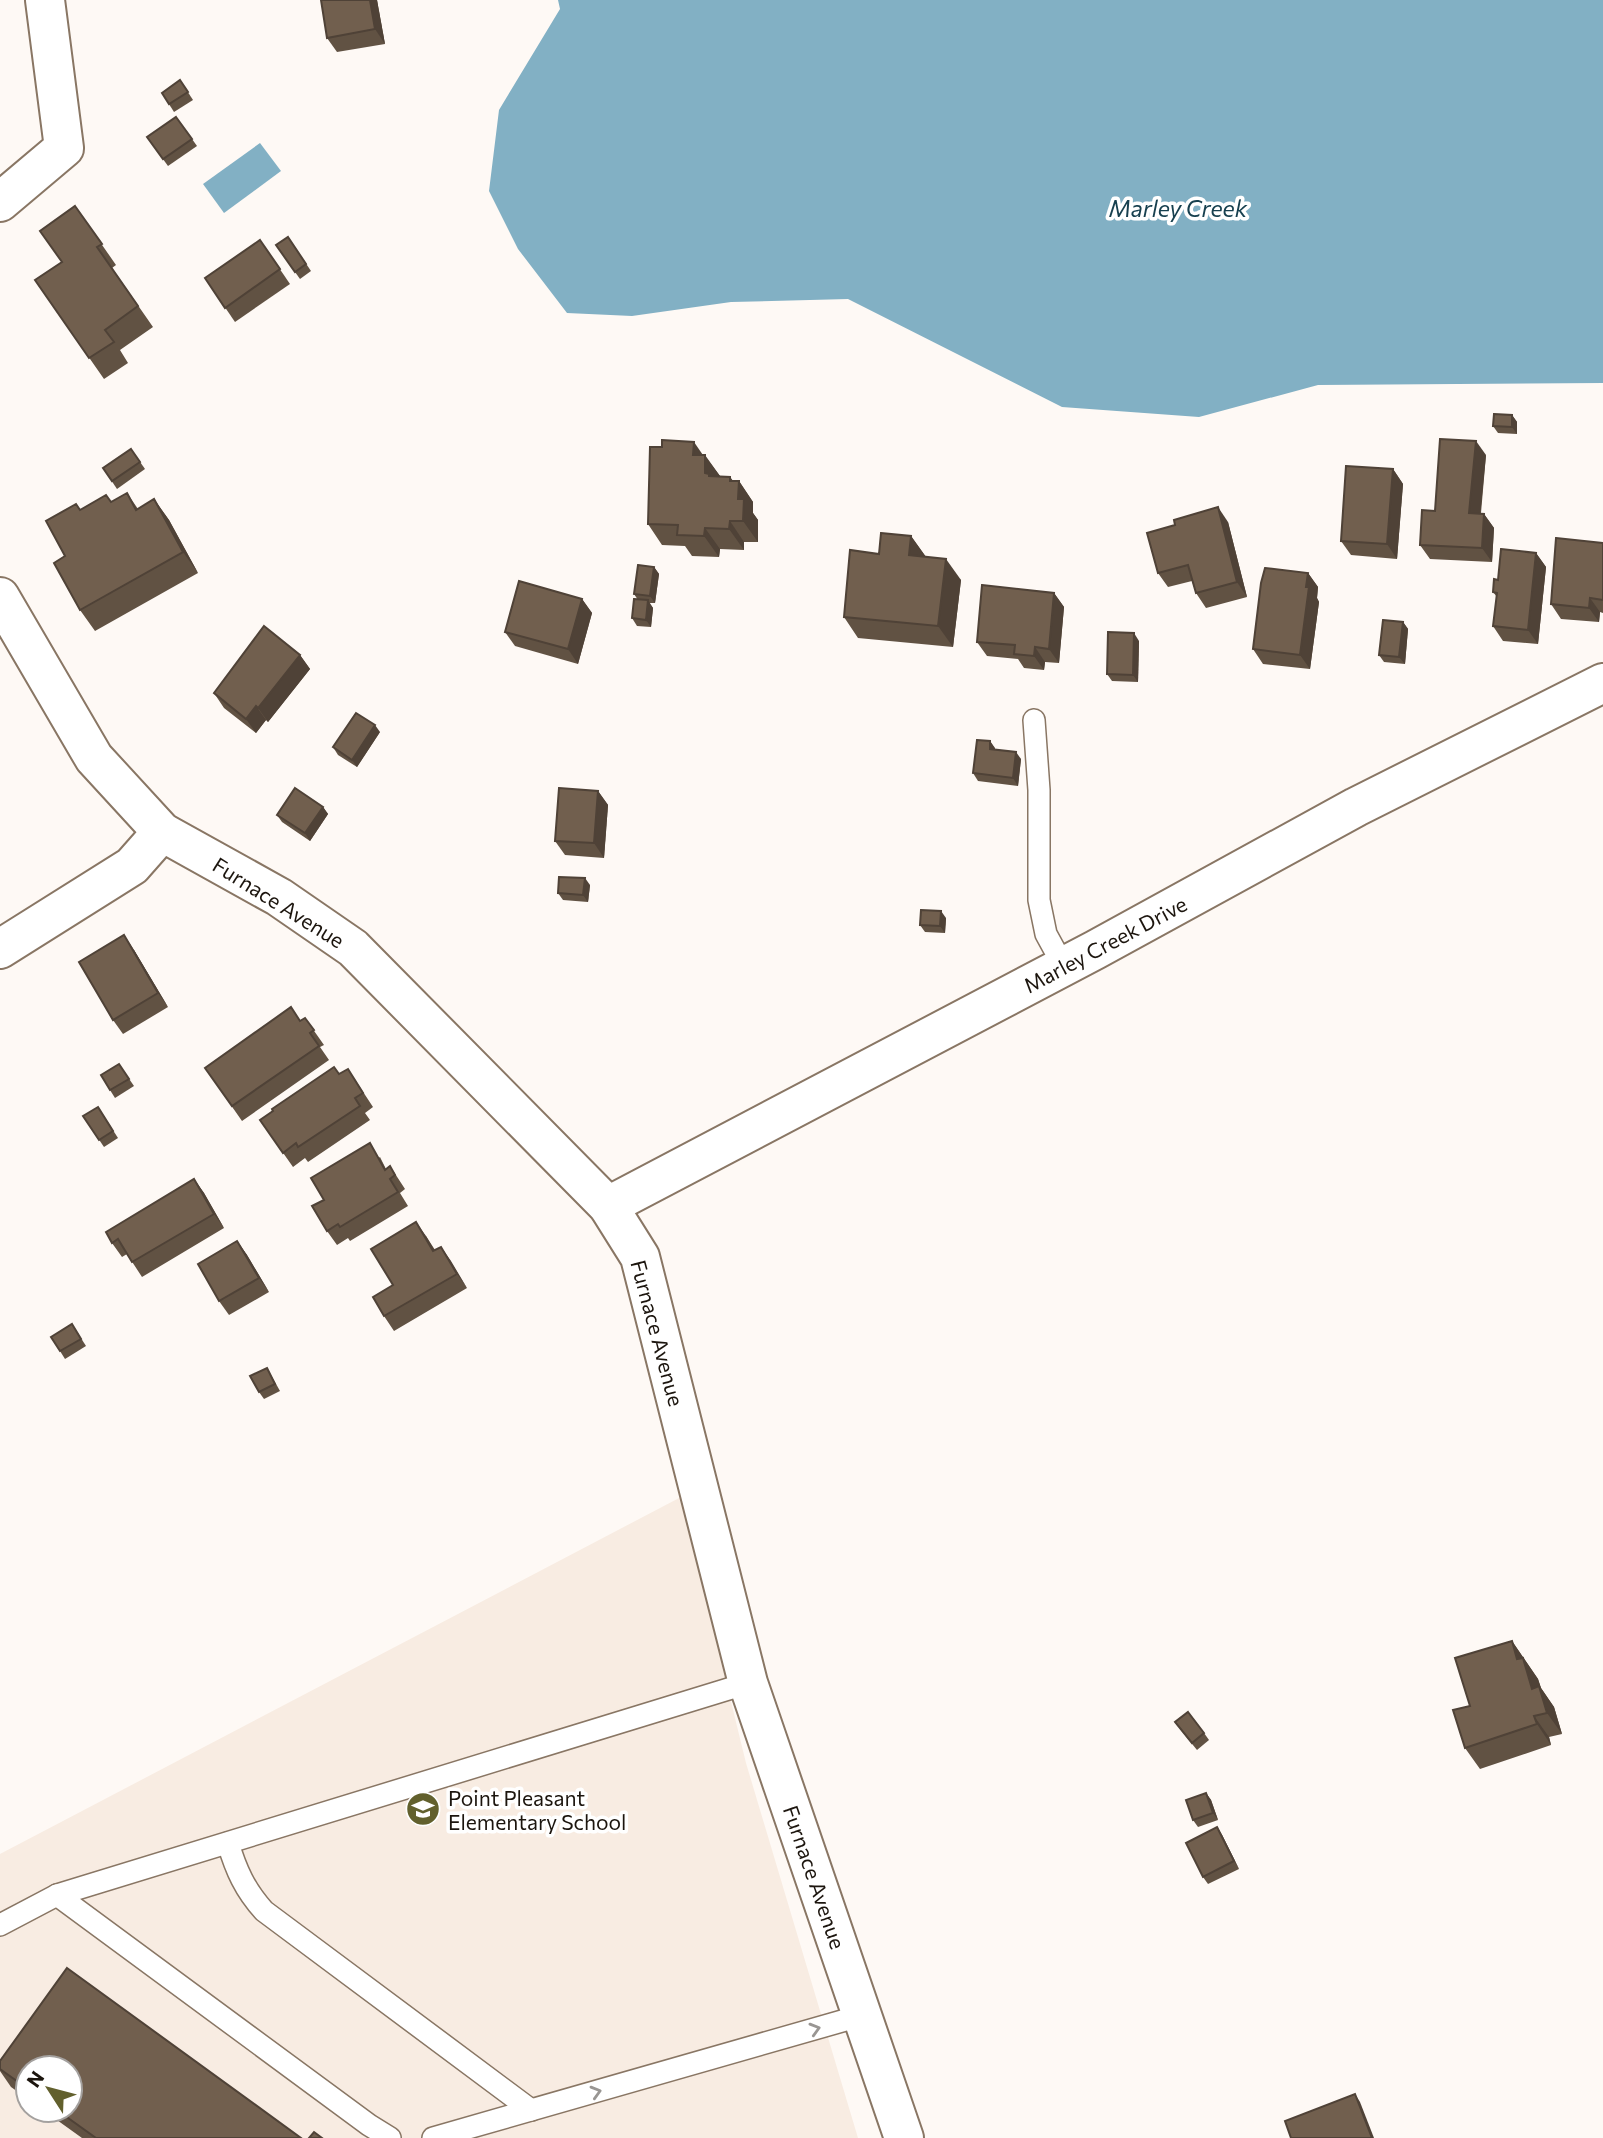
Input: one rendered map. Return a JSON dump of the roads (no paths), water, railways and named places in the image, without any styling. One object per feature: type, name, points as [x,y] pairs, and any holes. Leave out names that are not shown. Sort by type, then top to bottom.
[{"type":"street","points":[[0,202],[64,148],[45,0]]},
{"type":"street","name":"Furnace Avenue","points":[[0,597],[94,758],[162,832],[279,897],[353,948],[608,1206],[640,1257],[748,1683],[904,2138]]},
{"type":"street","name":"Marley Creek Drive","points":[[608,1206],[1064,967],[1356,807],[1603,683]]},
{"type":"street","points":[[0,948],[132,866],[162,832]]},
{"type":"lane","points":[[1034,720],[1039,790],[1039,901],[1046,934],[1064,967]]},
{"type":"lane","points":[[0,1925],[57,1895],[748,1683]]},
{"type":"lane","points":[[228,1843],[243,1884],[264,1911],[531,2110]]},
{"type":"lane","points":[[57,1895],[390,2138]]},
{"type":"lane","points":[[433,2138],[863,2015]]},
{"type":"water","name":"Marley Creek","points":[[558,0],[1603,0],[1603,383],[1318,385],[1199,417],[1062,407],[848,299],[731,302],[632,316],[567,313],[518,249],[489,191],[499,110],[560,9]]},
{"type":"water","points":[[260,143],[281,171],[224,213],[203,184]]},
{"type":"place","name":"Point Pleasant Elementary School","points":[[423,1809]]}]
